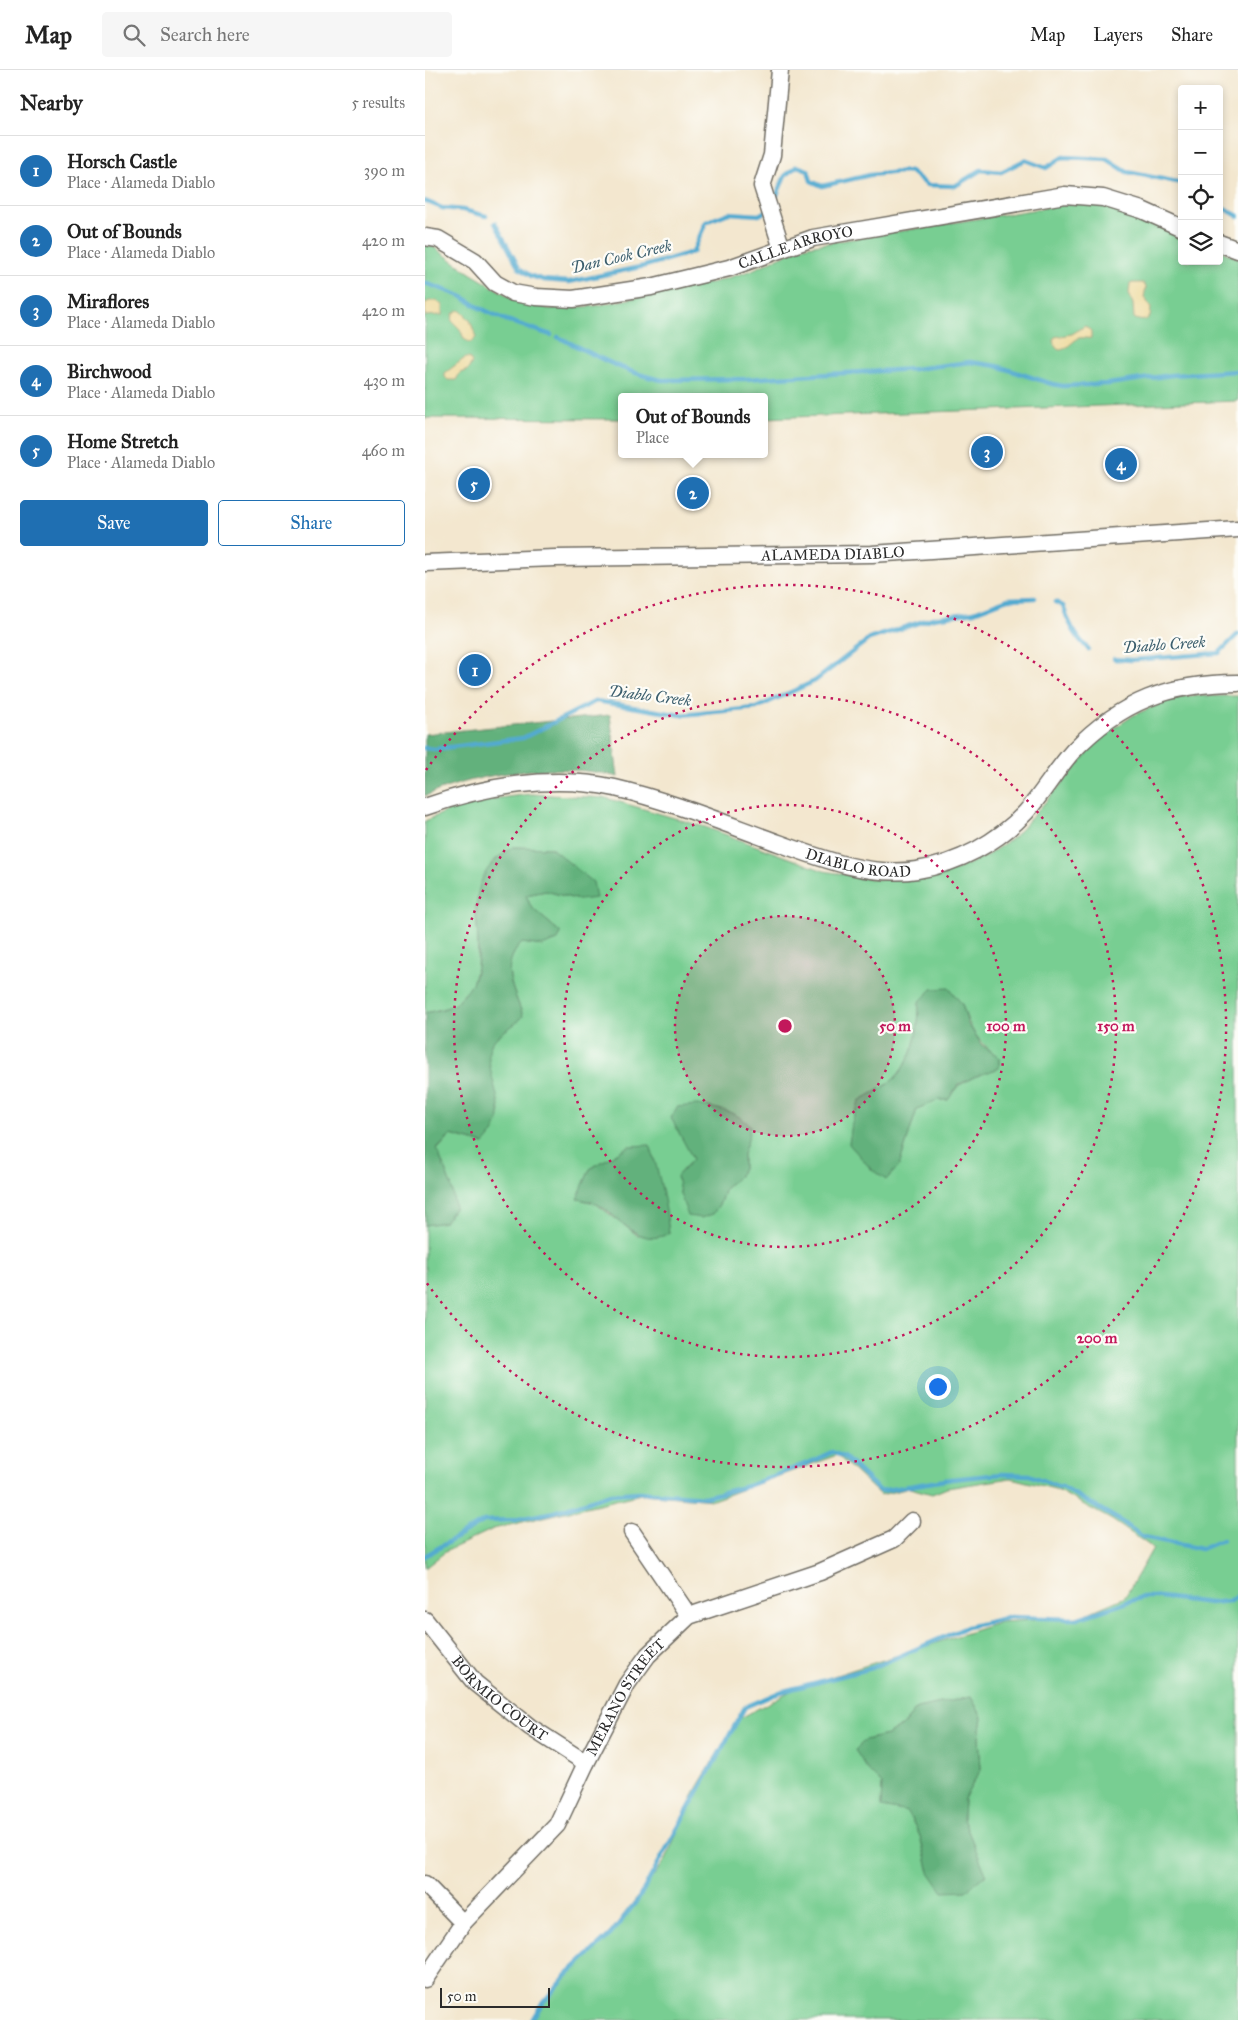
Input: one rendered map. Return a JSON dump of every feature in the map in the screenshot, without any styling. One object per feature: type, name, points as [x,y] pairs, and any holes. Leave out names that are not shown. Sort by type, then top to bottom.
[{"type":"street","points":[[780,70],[772,155],[762,186],[782,249]]},
{"type":"street","name":"CALLE ARROYO","points":[[425,236],[438,239],[473,260],[495,283],[513,293],[536,297],[573,299],[651,287],[729,268],[813,238],[1065,195],[1103,198],[1141,210],[1178,226]]},
{"type":"street","points":[[1223,244],[1238,250]]},
{"type":"street","name":"ALAMEDA DIABLO","points":[[425,563],[604,557],[832,555],[1238,529]]},
{"type":"street","name":"DIABLO ROAD","points":[[425,807],[463,794],[523,784],[557,783],[596,786],[648,797],[834,861],[883,871],[918,870],[943,865],[968,855],[1013,824],[1036,800],[1073,752],[1101,727],[1127,708],[1155,694],[1177,688],[1217,683],[1238,683]]},
{"type":"street","name":"MERANO STREET","points":[[425,1979],[463,1923],[557,1825],[585,1763],[627,1684],[648,1655],[689,1616],[820,1572],[894,1539],[913,1521]]},
{"type":"street","points":[[632,1532],[689,1616]]},
{"type":"street","name":"BORMIO COURT","points":[[425,1620],[475,1683],[530,1727],[585,1763]]},
{"type":"street","points":[[425,1884],[463,1923]]},
{"type":"green space","points":[[1088,201],[1116,205],[1178,231],[1178,265],[1223,265],[1223,252],[1238,258],[1238,401],[768,418],[768,393],[618,393],[618,419],[425,418],[425,245],[432,246],[470,273],[510,297],[549,309],[594,306],[715,282],[750,271],[802,247]]},
{"type":"green space","points":[[1186,696],[1238,696],[1238,2020],[533,2020],[548,1998],[612,1930],[665,1861],[695,1791],[737,1720],[796,1688],[1001,1622],[1079,1617],[1125,1597],[1153,1548],[1112,1520],[1055,1489],[1011,1478],[947,1488],[932,1494],[910,1488],[880,1495],[837,1455],[713,1500],[641,1494],[493,1529],[445,1552],[425,1568],[425,1225],[445,1222],[451,1185],[437,1150],[451,1135],[483,1144],[500,1111],[489,1068],[488,1051],[490,1045],[497,1037],[523,1016],[510,978],[511,960],[522,943],[542,946],[561,933],[531,907],[526,895],[546,891],[579,900],[552,848],[513,847],[492,862],[475,908],[478,937],[477,967],[471,987],[453,1006],[425,1013],[425,821],[448,811],[499,798],[531,794],[606,798],[705,827],[824,871],[874,879],[911,880],[953,871],[986,856],[1014,837],[1100,738],[1134,715],[1167,701]],"holes":[[[919,1002],[962,1004],[975,1034],[985,1046],[999,1057],[999,1068],[974,1077],[958,1086],[948,1100],[938,1100],[917,1109],[899,1166],[859,1101],[887,1084],[902,1070],[917,1032]],[[748,1139],[743,1154],[743,1169],[739,1176],[725,1188],[720,1203],[677,1176],[693,1159],[687,1144]],[[629,1146],[662,1194],[669,1233],[637,1235],[595,1203],[578,1199],[590,1169]],[[971,1697],[982,1717],[979,1737],[981,1769],[964,1799],[963,1819],[986,1875],[929,1872],[920,1836],[908,1812],[881,1806],[882,1784],[855,1750],[865,1740],[887,1735],[902,1726],[917,1708]]]},
{"type":"green space","points":[[610,715],[618,777],[596,772],[571,770],[520,772],[470,781],[425,796],[425,734]]},
{"type":"green space","points":[[513,847],[551,848],[593,882],[596,898],[579,900],[546,891],[526,895],[531,907],[561,933],[558,940],[542,946],[522,943],[511,960],[509,969],[512,988],[523,1016],[500,1034],[490,1047],[490,1066],[499,1106],[497,1124],[484,1144],[451,1135],[437,1149],[451,1185],[455,1207],[445,1222],[425,1225],[425,1013],[453,1005],[463,996],[472,983],[477,969],[478,954],[478,892],[483,877],[492,864]]},
{"type":"green space","points":[[949,988],[962,1004],[968,1024],[982,1045],[999,1057],[999,1068],[958,1085],[948,1100],[938,1100],[917,1109],[899,1166],[886,1180],[871,1169],[849,1144],[852,1123],[859,1101],[883,1087],[902,1070],[911,1052],[917,1033],[919,1002],[932,989]]},
{"type":"green space","points":[[697,1105],[732,1113],[750,1125],[743,1154],[743,1169],[739,1176],[725,1188],[720,1203],[713,1214],[701,1218],[688,1216],[680,1194],[677,1176],[693,1159],[671,1118],[677,1107]]},
{"type":"green space","points":[[650,1145],[662,1188],[669,1233],[658,1237],[639,1234],[597,1204],[577,1199],[590,1169],[629,1146]]},
{"type":"green space","points":[[971,1697],[982,1717],[979,1737],[981,1769],[964,1799],[963,1819],[986,1874],[966,1891],[943,1892],[929,1872],[920,1836],[908,1812],[881,1807],[882,1784],[868,1770],[855,1750],[865,1740],[887,1735],[902,1726],[917,1708]]},
{"type":"sand","points":[[1143,283],[1146,287],[1144,297],[1151,307],[1150,317],[1146,320],[1134,318],[1133,304],[1129,293],[1130,284]]},
{"type":"sand","points":[[429,301],[437,301],[442,305],[442,315],[425,316],[425,304]]},
{"type":"sand","points":[[458,310],[470,320],[476,337],[473,341],[468,342],[464,339],[460,329],[452,321],[453,314]]},
{"type":"sand","points":[[1085,326],[1091,331],[1091,338],[1079,338],[1061,350],[1055,346],[1053,340],[1055,337],[1072,334]]},
{"type":"sand","points":[[465,358],[469,358],[472,362],[468,370],[460,373],[456,380],[448,380],[445,377],[445,373]]},
{"type":"waterway","name":"Dan Cook Creek","points":[[772,206],[785,176],[797,166],[808,170],[811,181],[822,186],[870,175],[910,171],[927,185],[955,186],[981,170],[1001,172],[1025,160],[1046,168],[1063,157],[1107,159],[1127,172],[1178,182]]},
{"type":"waterway","name":"Dan Cook Creek","points":[[425,201],[442,208],[463,210],[486,216]]},
{"type":"waterway","name":"Dan Cook Creek","points":[[1223,207],[1238,216]]},
{"type":"waterway","name":"Dan Cook Creek","points":[[495,223],[519,268],[531,276],[544,280],[569,282],[645,266],[693,252],[706,222],[729,213],[759,215],[766,211]]},
{"type":"waterway","points":[[425,283],[461,296],[480,308],[506,320],[551,335]]},
{"type":"waterway","points":[[558,337],[622,368],[662,380],[745,379],[914,369],[970,362],[997,366],[1063,386],[1108,384],[1172,375],[1238,371]]},
{"type":"waterway","name":"Diablo Creek","points":[[425,748],[435,749],[523,738],[596,701],[681,715],[756,708],[815,681],[869,639],[933,618],[974,612],[1008,599],[1035,598]]},
{"type":"waterway","name":"Diablo Creek","points":[[1055,602],[1063,606],[1073,629],[1088,649]]},
{"type":"waterway","name":"Diablo Creek","points":[[1114,659],[1132,660],[1219,653],[1238,634]]},
{"type":"waterway","points":[[425,1556],[484,1521],[514,1520],[554,1512],[611,1494],[639,1492],[705,1497],[748,1486],[832,1452],[844,1457],[880,1491],[951,1479],[1002,1474],[1029,1475],[1062,1487],[1119,1520],[1143,1537],[1201,1549],[1222,1540]]},
{"type":"waterway","points":[[532,2020],[541,2005],[565,1977],[611,1934],[639,1898],[745,1707],[780,1692],[872,1668],[967,1627],[1010,1617],[1076,1619],[1143,1597],[1160,1597],[1210,1603],[1230,1601],[1238,1596]]},
{"type":"place","name":"Miraflores","points":[[987,452]]},
{"type":"place","name":"Birchwood","points":[[1121,464]]},
{"type":"place","name":"Home Stretch","points":[[474,484]]},
{"type":"place","name":"Out of Bounds","points":[[693,493]]},
{"type":"place","name":"Horsch Castle","points":[[475,670]]}]
